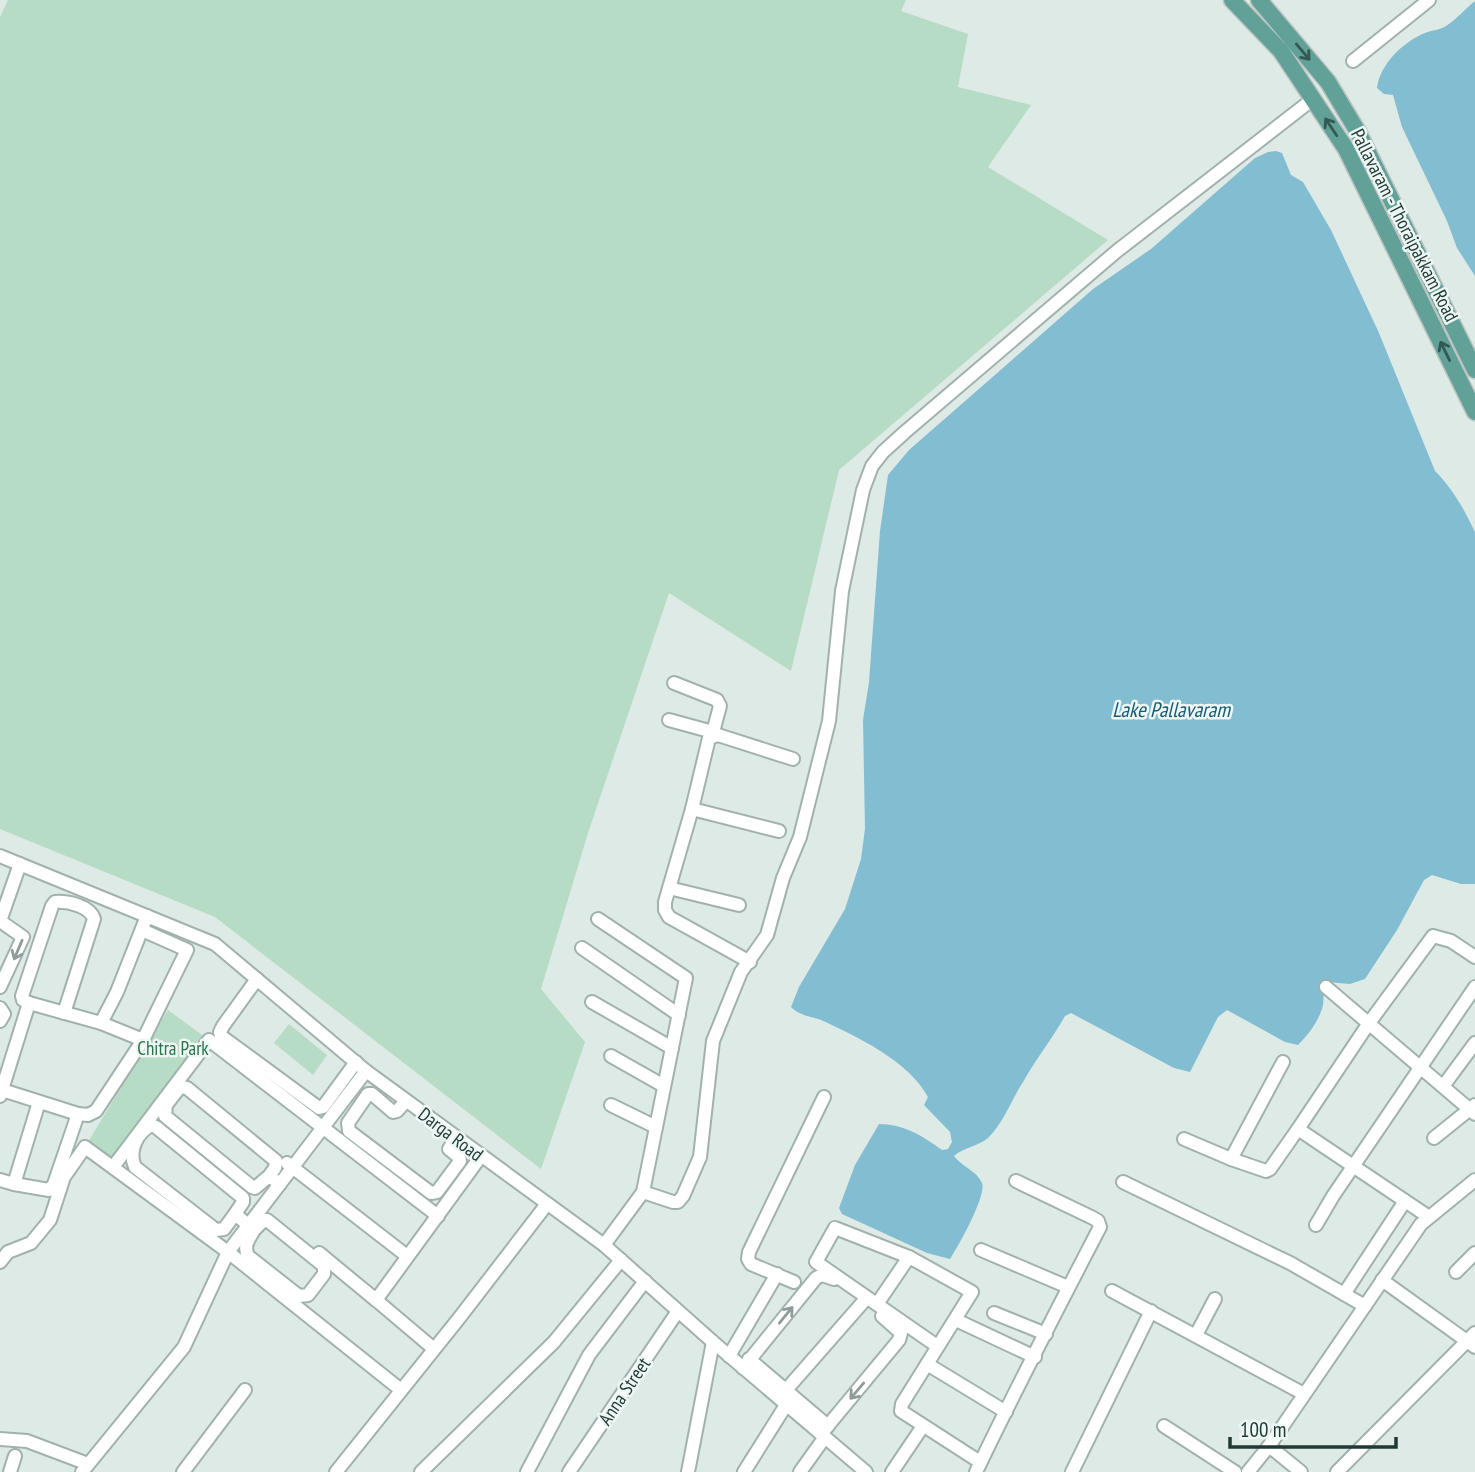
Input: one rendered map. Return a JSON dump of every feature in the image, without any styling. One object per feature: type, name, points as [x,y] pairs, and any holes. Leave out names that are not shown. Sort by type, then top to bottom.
[{"type":"main road","name":"Pallavaram - Thoraipakkam Road","points":[[1232,0],[1281,51],[1346,149],[1475,412]]},
{"type":"main road","name":"Pallavaram - Thoraipakkam Road","points":[[1259,0],[1328,82],[1358,132],[1475,370]]},
{"type":"street","points":[[1353,61],[1430,0]]},
{"type":"street","points":[[643,1192],[678,1202],[699,1157],[713,1041],[741,972],[767,935],[783,878],[800,836],[829,721],[842,591],[863,490],[872,466],[905,432],[1118,251],[1313,99]]},
{"type":"street","points":[[674,683],[717,701],[720,706],[712,734],[707,740],[665,910],[669,917],[750,962]]},
{"type":"street","points":[[669,720],[793,759]]},
{"type":"street","points":[[692,809],[779,831]]},
{"type":"street","name":"Darga Road","points":[[0,856],[215,944],[361,1067],[604,1245],[729,1356],[746,1363],[786,1405],[825,1432],[866,1472]]},
{"type":"street","points":[[0,987],[23,937],[0,921],[20,864]]},
{"type":"street","points":[[669,888],[739,905]]},
{"type":"street","points":[[64,1013],[94,919],[88,909],[61,901],[51,906],[22,996],[23,1000],[29,1003],[64,1013],[102,1023],[143,1040]]},
{"type":"street","points":[[102,1023],[147,916]]},
{"type":"street","points":[[597,919],[686,978],[643,1192],[604,1245]]},
{"type":"street","points":[[29,1003],[1,1093],[78,1114],[88,1115],[96,1111],[143,1040],[187,950],[142,930]]},
{"type":"street","points":[[1184,1139],[1231,1159],[1266,1171],[1270,1169],[1369,1023],[1433,936],[1451,941],[1475,957]]},
{"type":"street","points":[[582,948],[679,1015]]},
{"type":"street","points":[[257,979],[223,1026],[221,1037],[319,1108],[361,1067]]},
{"type":"street","points":[[1326,986],[1473,1109],[1434,1138]]},
{"type":"street","points":[[1316,1225],[1475,987]]},
{"type":"street","points":[[593,1002],[672,1048]]},
{"type":"street","points":[[0,1009],[4,1014],[0,1021]]},
{"type":"street","points":[[113,1167],[209,1040],[438,1216]]},
{"type":"street","points":[[1444,1085],[1475,1043]]},
{"type":"street","points":[[611,1056],[664,1086]]},
{"type":"street","points":[[1231,1159],[1283,1062]]},
{"type":"street","points":[[0,1439],[27,1441],[85,1468],[184,1348],[228,1252],[251,1227],[263,1207],[275,1180],[276,1161],[187,1088],[180,1087],[166,1105],[166,1116],[255,1188],[275,1180],[293,1167],[323,1128],[361,1067]]},
{"type":"street","points":[[179,1079],[407,1256]]},
{"type":"street","points":[[407,1101],[393,1112],[372,1094],[368,1094],[348,1123],[349,1131],[431,1193],[438,1192],[460,1161],[449,1149],[456,1138]]},
{"type":"street","points":[[794,1282],[751,1264],[748,1259],[749,1252],[824,1097]]},
{"type":"street","points":[[15,1184],[39,1102]]},
{"type":"street","points":[[611,1105],[656,1127]]},
{"type":"street","points":[[0,1180],[41,1191],[48,1190],[54,1184],[78,1114]]},
{"type":"street","points":[[149,1118],[263,1207],[434,1349]]},
{"type":"street","points":[[146,1127],[156,1127],[243,1198],[235,1214],[224,1229],[216,1230],[135,1167],[132,1145],[146,1127]]},
{"type":"street","points":[[1298,1129],[1429,1217]]},
{"type":"street","points":[[0,1262],[8,1252],[31,1243],[50,1220],[64,1177],[85,1147],[228,1252],[401,1390]]},
{"type":"street","points":[[376,1300],[481,1156]]},
{"type":"street","points":[[1248,1472],[1269,1446],[1421,1224],[1475,1180]]},
{"type":"street","points":[[800,1472],[825,1432],[899,1340],[901,1333],[870,1302],[816,1262],[835,1228],[909,1257],[972,1292],[902,1404],[901,1411],[978,1467],[1100,1227],[1098,1221],[1016,1181]]},
{"type":"street","points":[[1123,1182],[1290,1263],[1365,1306]]},
{"type":"street","points":[[1344,1294],[1405,1201]]},
{"type":"street","points":[[336,1472],[547,1204]]},
{"type":"street","points":[[235,1214],[251,1227]]},
{"type":"street","points":[[267,1220],[324,1266],[324,1275],[308,1295],[299,1296],[248,1256],[247,1241],[251,1227],[267,1220]]},
{"type":"street","points":[[981,1250],[1068,1287]]},
{"type":"street","points":[[1456,1272],[1475,1253]]},
{"type":"street","points":[[786,1390],[909,1257]]},
{"type":"street","points":[[421,1472],[554,1342],[621,1260]]},
{"type":"street","points":[[729,1356],[777,1274]]},
{"type":"street","points":[[825,1432],[786,1390],[746,1363],[816,1278],[822,1275],[830,1276],[937,1346]]},
{"type":"street","points":[[1338,1472],[1472,1340],[1382,1280]]},
{"type":"street","points":[[527,1472],[589,1355],[645,1282]]},
{"type":"street","points":[[1112,1291],[1304,1394]]},
{"type":"street","points":[[1196,1335],[1215,1299]]},
{"type":"street","name":"Anna Street","points":[[569,1472],[678,1311]]},
{"type":"street","points":[[1072,1472],[1151,1311]]},
{"type":"street","points":[[994,1313],[1046,1334]]},
{"type":"street","points":[[956,1320],[1035,1357]]},
{"type":"street","points":[[688,1472],[713,1342]]},
{"type":"street","points":[[927,1364],[1006,1412]]},
{"type":"street","points":[[183,1472],[245,1390]]},
{"type":"street","points":[[744,1472],[786,1405]]},
{"type":"street","points":[[892,1472],[923,1426]]},
{"type":"street","points":[[1164,1426],[1235,1472]]},
{"type":"street","points":[[1269,1446],[1301,1472]]},
{"type":"street","points":[[10,1472],[15,1456]]},
{"type":"green space","points":[[8,0],[906,0],[901,11],[968,34],[958,87],[1031,105],[988,167],[1108,240],[839,470],[791,671],[669,593],[588,833],[541,989],[585,1042],[541,1169],[215,917],[0,829],[0,17]]},
{"type":"green space","name":"Chitra Park","points":[[168,1010],[209,1040],[112,1166],[85,1147]]},
{"type":"green space","points":[[289,1024],[327,1055],[313,1075],[274,1043]]},
{"type":"water","points":[[1475,1],[1475,276],[1457,248],[1402,127],[1393,95],[1384,94],[1377,88],[1388,62],[1401,48],[1425,33],[1446,26]]},
{"type":"water","name":"Lake Pallavaram","points":[[1276,151],[1282,153],[1291,175],[1303,182],[1331,230],[1379,333],[1435,471],[1458,500],[1475,532],[1475,884],[1461,884],[1432,875],[1424,880],[1397,930],[1365,979],[1350,984],[1327,982],[1319,1016],[1298,1045],[1285,1042],[1227,1010],[1218,1017],[1190,1072],[1174,1068],[1071,1013],[1065,1016],[994,1132],[984,1141],[954,1156],[982,1183],[980,1198],[950,1259],[927,1253],[842,1214],[839,1208],[855,1165],[879,1124],[912,1132],[942,1150],[948,1149],[952,1142],[950,1132],[924,1105],[928,1097],[919,1084],[895,1061],[850,1034],[791,1007],[799,987],[845,909],[861,859],[865,829],[863,720],[869,682],[880,531],[888,475],[909,450],[1093,289],[1151,249],[1255,158]]}]
